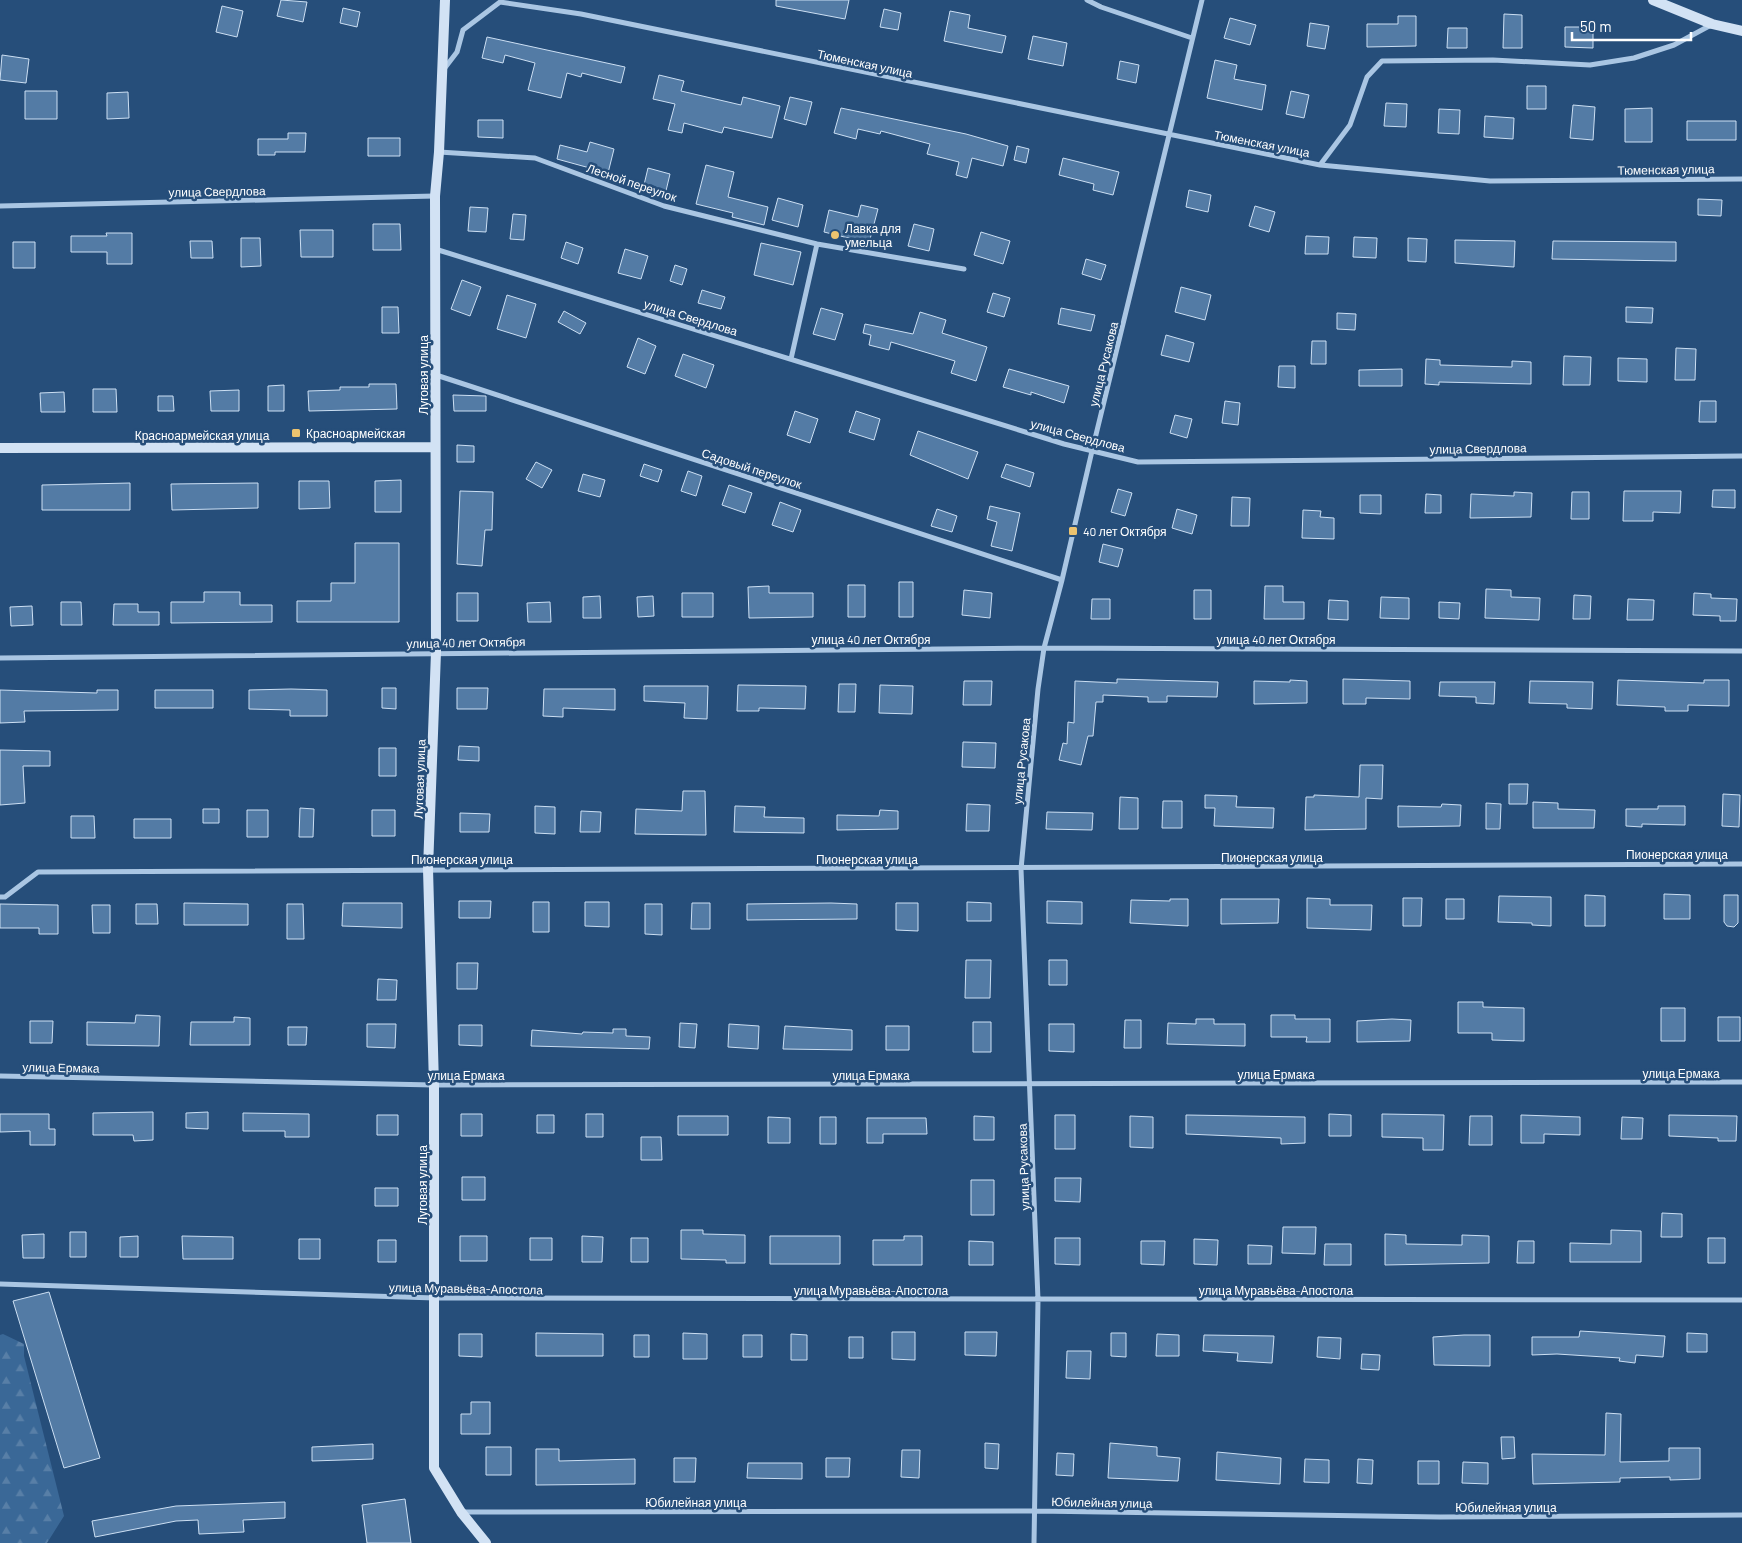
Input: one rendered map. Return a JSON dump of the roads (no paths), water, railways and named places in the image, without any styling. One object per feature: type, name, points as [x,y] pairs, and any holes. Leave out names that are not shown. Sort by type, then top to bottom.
[{"type":"street","name":"Луговая улица","points":[[445,0],[440,74],[439,152],[435,196],[436,375],[434,447],[436,652],[428,869],[434,1085],[434,1468],[461,1512],[486,1543]]},
{"type":"street","points":[[1087,0],[1101,7],[1192,38]]},
{"type":"street","name":"улица Русакова","points":[[1034,1543],[1038,1300],[1021,868],[1044,648],[1202,0]]},
{"type":"street","points":[[1653,0],[1712,24],[1742,31]]},
{"type":"street","name":"Тюменская улица","points":[[440,74],[457,52],[463,30],[501,1],[580,14],[1320,165],[1490,181],[1742,179]]},
{"type":"street","name":"Тюменская улица","points":[[1320,165],[1350,125],[1368,76],[1382,61],[1493,60],[1590,65],[1634,58],[1674,45],[1712,24]]},
{"type":"street","name":"Лесной переулок","points":[[439,152],[535,158],[664,206],[817,244],[964,269]]},
{"type":"street","name":"улица Свердлова","points":[[0,206],[435,196]]},
{"type":"street","points":[[792,359],[817,244]]},
{"type":"street","name":"улица Свердлова","points":[[435,249],[1092,450],[1138,462],[1742,456]]},
{"type":"street","name":"Садовый переулок","points":[[436,375],[1062,580]]},
{"type":"street","name":"Красноармейская улица","points":[[0,448],[434,447]]},
{"type":"street","name":"улица 40 лет Октября","points":[[0,658],[436,652],[1044,648],[1742,651]]},
{"type":"street","name":"Пионерская улица","points":[[0,897],[5,897],[38,872],[1742,864]]},
{"type":"street","name":"улица Ермака","points":[[0,1076],[434,1085],[1742,1082]]},
{"type":"street","name":"улица Муравьёва-Апостола","points":[[0,1284],[435,1298],[1742,1300]]},
{"type":"street","name":"Юбилейная улица","points":[[461,1512],[1036,1511],[1440,1517],[1742,1515]]},
{"type":"place","name":"Лавка для умельца","points":[[835,235]]},
{"type":"place","name":"Красноармейская","points":[[296,433]]},
{"type":"place","name":"40 лет Октября","points":[[1073,531]]}]
